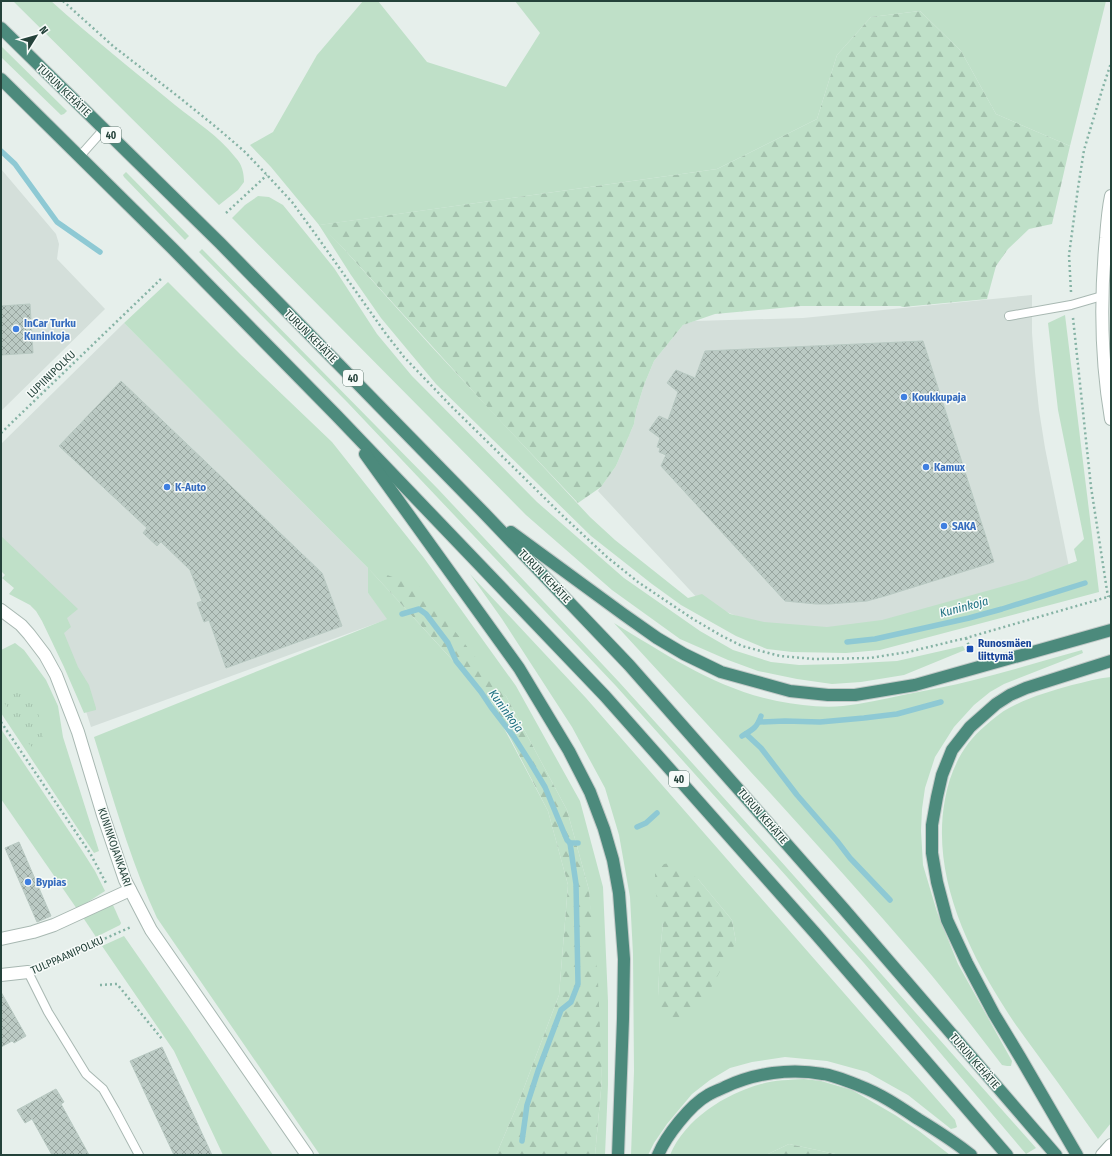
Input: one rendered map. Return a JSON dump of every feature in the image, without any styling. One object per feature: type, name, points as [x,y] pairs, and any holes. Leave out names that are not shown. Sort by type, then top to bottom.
[{"type":"highway","name":"TURUN KEHÄTIE","points":[[1,28],[220,243],[486,514],[629,665],[843,908],[1056,1155]]},
{"type":"highway","name":"40","points":[[1,79],[80,156],[337,416],[605,696],[815,933],[1007,1155]]},
{"type":"highway","points":[[337,416],[519,668],[566,745],[590,792],[604,829],[613,860],[620,901],[624,959],[618,1155]]},
{"type":"highway","points":[[486,514],[623,614],[677,650],[721,672],[790,691],[828,695],[855,695],[915,686],[1111,630]]},
{"type":"highway","points":[[1077,1155],[994,1014],[967,963],[947,920],[937,882],[932,853],[932,825],[942,776],[952,750],[979,718],[1010,695],[1026,688],[1111,661]]},
{"type":"highway","points":[[658,1155],[662,1146],[692,1107],[707,1096],[731,1084],[750,1077],[779,1072],[800,1071],[824,1074],[861,1086],[897,1106],[943,1135],[971,1155]]},
{"type":"street","points":[[1111,196],[1104,260],[1102,296],[1103,353],[1111,419]]},
{"type":"street","name":"KUNINKOJANKAARI","points":[[1,610],[21,625],[29,634],[56,675],[78,732],[114,850],[125,880],[151,930],[307,1155]]},
{"type":"street","points":[[1,939],[33,932],[54,925],[130,890]]},
{"type":"street","name":"TULPPAANIPOLKU","points":[[1,975],[28,972]]},
{"type":"street","points":[[1102,1155],[1111,1145]]},
{"type":"lane","points":[[80,156],[104,129]]},
{"type":"lane","points":[[1009,316],[1071,305],[1102,296]]},
{"type":"lane","points":[[28,972],[48,1012],[86,1074],[102,1090],[115,1110],[139,1155]]},
{"type":"path","points":[[63,1],[113,46],[180,98],[244,151],[268,175],[292,202],[386,334],[427,381],[564,517],[607,557],[638,582],[693,619],[722,636],[742,646],[780,656],[807,659],[841,660],[870,658],[908,652],[966,638],[1111,596]]},
{"type":"path","points":[[226,213],[268,175]]},
{"type":"path","name":"LUPIINIPOLKU","points":[[1,433],[163,277]]},
{"type":"path","points":[[966,638],[970,649]]},
{"type":"path","name":"TULPPAANIPOLKU","points":[[28,972],[131,927]]},
{"type":"path","points":[[100,985],[116,984],[162,1039]]},
{"type":"shaded area","points":[[1,169],[56,234],[59,244],[57,259],[105,309],[1,411]]},
{"type":"shaded area","points":[[1032,295],[1032,333],[1039,410],[1045,448],[1069,567],[913,617],[859,629],[778,626],[739,617],[700,601],[598,491],[616,466],[634,424],[636,411],[644,385],[654,361],[683,325],[694,321],[803,318]]},
{"type":"shaded area","points":[[124,323],[368,568],[368,593],[388,619],[91,727],[52,604],[1,545],[1,444]]},
{"type":"green space","points":[[13,1],[51,1],[81,28],[215,136],[229,149],[241,166],[244,182],[238,190],[219,205]]},
{"type":"green space","points":[[363,1],[378,1],[427,62],[506,87],[540,33],[515,1],[1106,1],[1070,146],[996,114],[961,51],[920,11],[871,17],[837,55],[817,119],[717,169],[320,225],[343,248],[430,345],[590,517],[615,540],[688,598],[702,594],[730,614],[764,622],[827,627],[882,620],[1026,580],[1077,561],[1074,549],[1084,539],[1058,410],[1048,323],[1065,315],[1099,592],[880,650],[846,653],[792,652],[767,649],[736,636],[681,605],[591,536],[436,384],[381,318],[319,225],[271,167],[250,145],[273,132],[317,55]]},
{"type":"green space","points":[[920,11],[961,51],[996,114],[1070,146],[1052,224],[1029,229],[1008,249],[996,266],[987,299],[903,307],[801,306],[715,314],[683,325],[654,361],[644,385],[636,411],[634,424],[616,466],[601,487],[578,503],[490,410],[343,248],[319,225],[717,169],[817,119],[837,55],[871,17]]},
{"type":"green space","points":[[1,46],[67,111],[64,114],[61,115],[1,57]]},
{"type":"green space","points":[[126,172],[189,236],[185,240],[124,177],[123,175]]},
{"type":"green space","points":[[258,196],[269,197],[283,205],[334,268],[377,334],[412,376],[537,502],[624,578],[700,631],[733,650],[771,662],[799,665],[897,661],[963,646],[965,650],[904,675],[861,682],[832,684],[758,671],[728,660],[680,639],[612,590],[526,515],[232,218],[245,205]]},
{"type":"green space","points":[[202,249],[438,489],[619,682],[1036,1148],[1026,1154],[864,963],[616,686],[348,403],[199,252]]},
{"type":"green space","points":[[168,282],[241,355],[332,442],[424,558],[516,686],[580,801],[603,887],[608,1001],[608,1085],[605,1155],[595,1155],[602,1079],[589,890],[567,810],[506,696],[369,569],[489,700],[548,811],[568,885],[559,995],[519,1101],[496,1155],[320,1155],[157,918],[138,874],[94,737],[387,619],[368,593],[368,568],[124,323]]},
{"type":"green space","points":[[1,536],[78,609],[67,618],[71,627],[64,633],[78,667],[89,685],[96,710],[84,713],[64,667],[36,611],[30,605],[9,594],[14,588],[2,578],[5,575],[1,571]]},
{"type":"green space","points":[[368,568],[420,587],[506,696],[567,810],[589,890],[598,981],[602,1079],[595,1155],[496,1155],[519,1101],[559,995],[568,885],[548,811],[492,703]]},
{"type":"green space","points":[[470,574],[586,698],[955,1120],[957,1127],[951,1129],[908,1095],[867,1072],[827,1061],[785,1057],[752,1062],[730,1068],[710,1080],[692,1094],[667,1124],[648,1155],[631,1155],[634,1071],[633,954],[630,897],[619,835],[605,788],[572,727],[502,619]],"holes":[[[698,879],[732,920],[736,942],[658,996],[663,922]]]},
{"type":"green space","points":[[614,623],[692,669],[733,688],[777,701],[802,705],[835,707],[858,704],[948,686],[1082,650],[1083,653],[1004,684],[990,692],[974,705],[954,727],[935,757],[925,788],[921,831],[923,865],[937,912],[958,964],[1012,1061],[1011,1066],[1002,1065],[923,965],[770,793]]},
{"type":"green space","points":[[15,643],[24,650],[46,680],[58,706],[63,737],[99,851],[94,853],[1,713],[1,650]]},
{"type":"green space","points":[[1111,677],[1111,1123],[1098,1139],[1020,1031],[978,962],[956,910],[948,883],[943,855],[942,827],[945,799],[950,778],[964,750],[977,733],[1006,710],[1032,697],[1072,685]]},
{"type":"green space","points":[[22,684],[27,688],[31,695],[38,712],[44,747],[39,749],[33,748],[29,744],[2,699],[7,692]]},
{"type":"green space","points":[[1,729],[81,849],[95,871],[105,891],[77,909],[1,799]]},
{"type":"green space","points":[[675,862],[698,879],[732,920],[736,942],[706,997],[685,1016],[672,1018],[660,1011],[658,996],[663,922],[655,890],[655,874],[664,864]]},
{"type":"green space","points":[[113,905],[121,923],[120,925],[96,937],[82,916]]},
{"type":"green space","points":[[124,936],[273,1155],[223,1155],[174,1051],[102,946]]},
{"type":"green space","points":[[804,1079],[821,1081],[852,1090],[895,1115],[950,1155],[840,1155],[789,1144],[767,1155],[670,1155],[685,1130],[696,1119],[720,1101],[747,1088],[761,1084]]},
{"type":"green space","points":[[789,1144],[840,1155],[767,1155]]},
{"type":"building","name":"InCar Turku Kuninkoja","points":[[30,304],[33,353],[1,355],[1,306]]},
{"type":"building","points":[[923,341],[994,562],[867,601],[816,604],[785,601],[661,466],[666,455],[659,452],[660,448],[657,447],[660,438],[649,430],[659,416],[668,420],[678,392],[667,383],[676,370],[695,378],[705,351]]},
{"type":"building","name":"K-Auto","points":[[121,381],[322,573],[342,626],[226,668],[209,620],[204,622],[197,603],[202,601],[190,570],[161,542],[157,546],[143,533],[147,528],[59,446]]},
{"type":"building","name":"Bypias","points":[[19,842],[51,916],[37,922],[5,848]]},
{"type":"building","points":[[1,992],[26,1036],[14,1043],[12,1041],[1,1047]]},
{"type":"building","points":[[162,1047],[212,1155],[174,1155],[130,1061]]},
{"type":"building","points":[[56,1089],[64,1102],[61,1104],[89,1155],[52,1155],[32,1119],[25,1123],[17,1110]]},
{"type":"waterway","points":[[1,151],[15,164],[57,222],[100,252]]},
{"type":"waterway","name":"Kuninkoja","points":[[847,642],[875,639],[969,618],[1085,583]]},
{"type":"waterway","name":"Kuninkoja","points":[[402,614],[419,609],[426,614],[448,643],[456,661],[514,737],[530,762],[545,787],[567,840],[570,843],[578,843]]},
{"type":"waterway","points":[[759,722],[820,722],[864,718],[897,714],[941,702]]},
{"type":"waterway","name":"Kuninkoja","points":[[742,736],[754,728],[761,716]]},
{"type":"waterway","points":[[746,734],[761,748],[797,795],[850,858],[890,900]]},
{"type":"waterway","name":"Kuninkoja","points":[[637,827],[646,823],[657,813]]},
{"type":"waterway","points":[[522,1141],[527,1105],[538,1071],[561,1010],[571,1002],[578,984],[576,884],[570,843]]},
{"type":"place","name":"InCar Turku Kuninkoja","points":[[16,329]]},
{"type":"place","name":"Koukkupaja","points":[[904,397]]},
{"type":"place","name":"Kamux","points":[[926,467]]},
{"type":"place","name":"K-Auto","points":[[167,487]]},
{"type":"place","name":"SAKA","points":[[944,526]]},
{"type":"place","name":"Runosmäen liittymä","points":[[970,649]]},
{"type":"place","name":"Bypias","points":[[28,882]]}]
